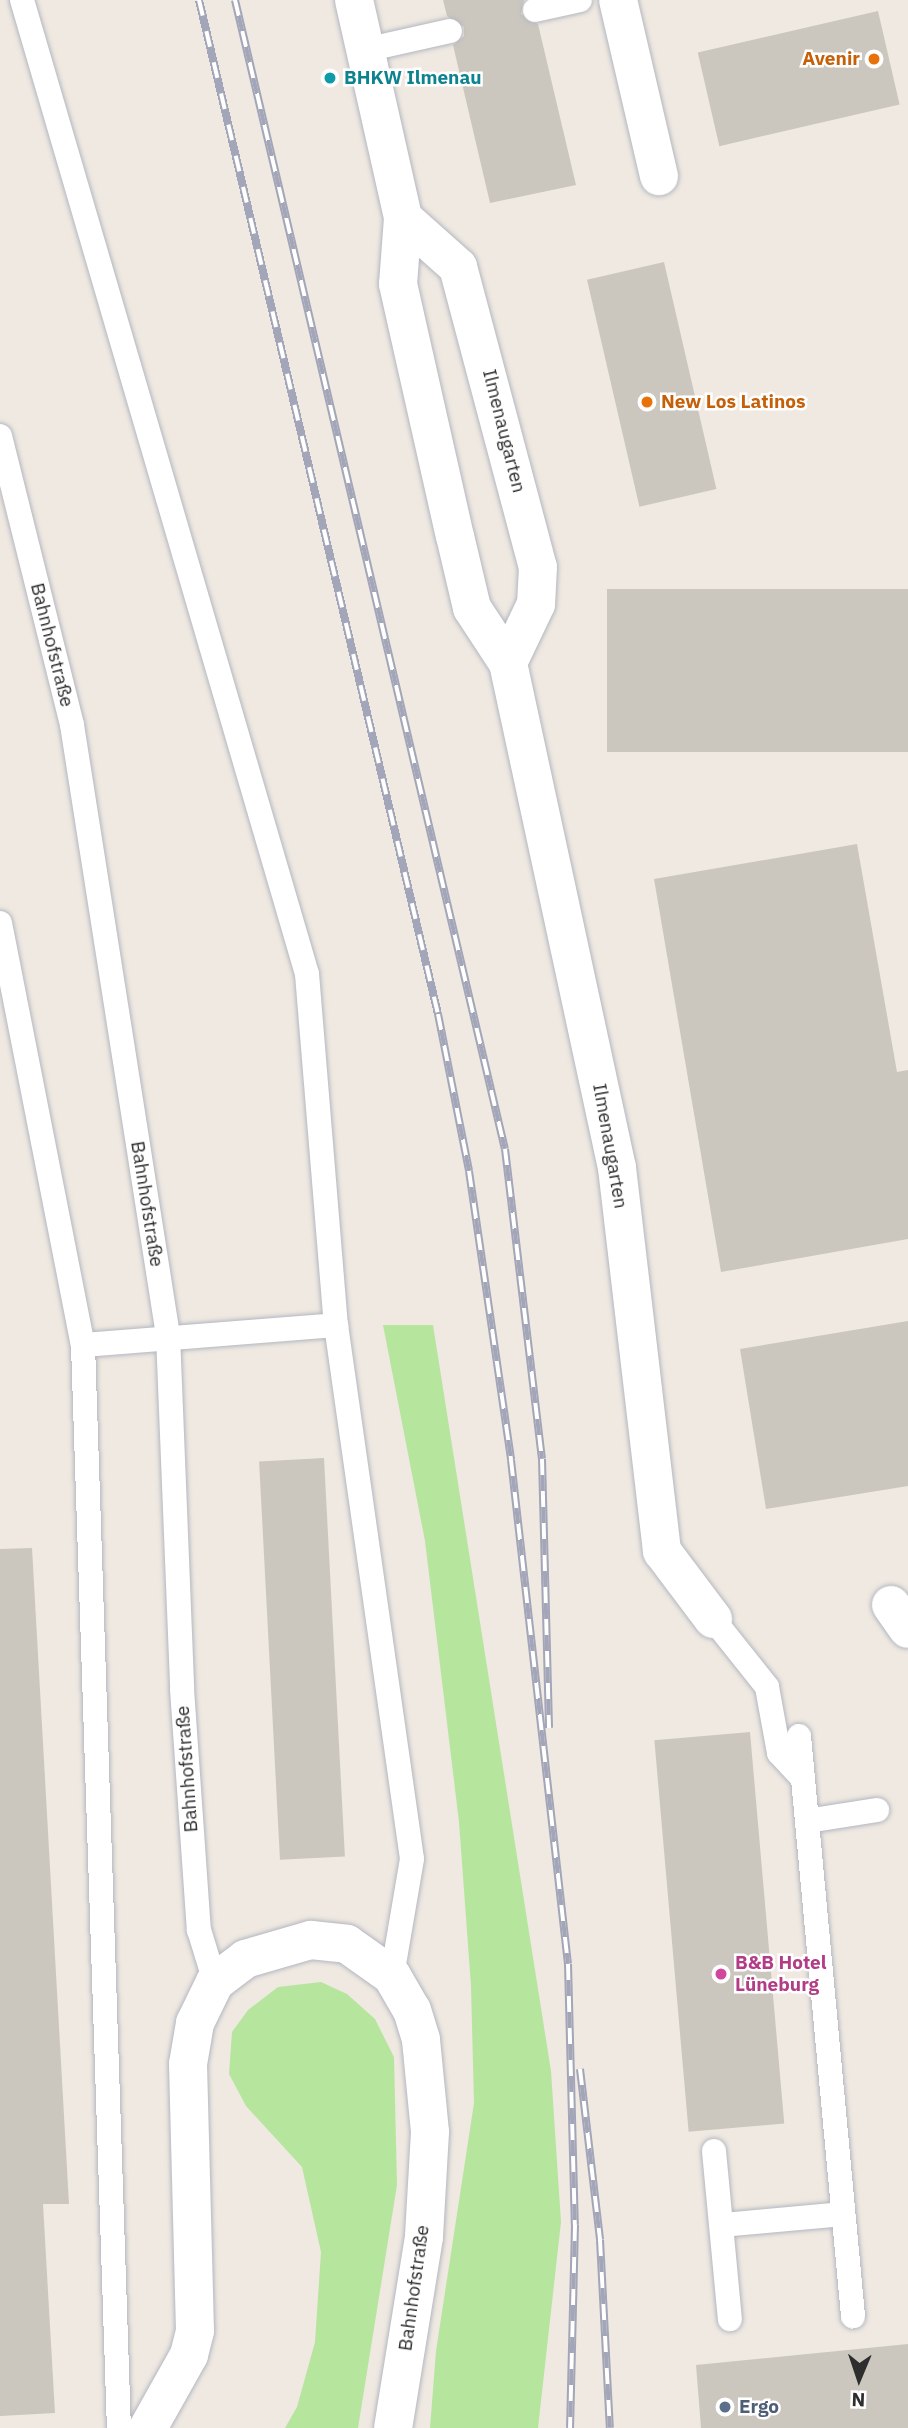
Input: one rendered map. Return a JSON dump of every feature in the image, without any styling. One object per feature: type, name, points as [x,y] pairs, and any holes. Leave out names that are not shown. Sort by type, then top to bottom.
[{"type":"street","name":"Ilmenaugarten","points":[[354,0],[403,218],[398,284],[472,608],[508,663],[617,1168],[662,1551],[713,1619]]},
{"type":"street","points":[[618,0],[659,176]]},
{"type":"street","name":"Ilmenaugarten","points":[[403,218],[458,267],[538,567],[536,604],[508,663]]},
{"type":"street","name":"Bahnhofstraße","points":[[148,2428],[189,2355],[195,2331],[188,2064],[195,2024],[215,1982],[245,1959],[311,1940],[348,1944],[391,1976],[412,2010],[421,2040],[430,2132],[424,2237],[393,2428]]},
{"type":"lane","points":[[22,0],[307,974],[336,1325],[412,1859],[391,1976]]},
{"type":"lane","points":[[535,10],[580,0]]},
{"type":"lane","points":[[365,50],[450,31]]},
{"type":"lane","name":"Bahnhofstraße","points":[[0,436],[72,725],[168,1335],[183,1703],[200,1930],[215,1982]]},
{"type":"lane","points":[[0,923],[83,1345],[119,2428]]},
{"type":"lane","points":[[83,1345],[168,1335],[336,1325]]},
{"type":"lane","points":[[713,1619],[767,1688],[779,1753],[803,1779]]},
{"type":"lane","points":[[799,1736],[853,2316]]},
{"type":"lane","points":[[807,1821],[877,1810]]},
{"type":"lane","points":[[714,2151],[730,2319]]},
{"type":"lane","points":[[722,2225],[843,2214]]},
{"type":"green space","points":[[383,1325],[433,1325],[551,2071],[561,2222],[538,2428],[430,2428],[436,2351],[474,2103],[471,1986],[459,1822],[425,1541]]},
{"type":"green space","points":[[321,1982],[347,1994],[375,2019],[394,2057],[397,2185],[358,2428],[285,2428],[297,2407],[315,2342],[321,2252],[302,2167],[246,2106],[229,2074],[232,2032],[248,2010],[278,1987]]},
{"type":"building","points":[[443,0],[524,0],[521,14],[538,24],[576,185],[490,203],[453,45],[464,36],[464,27],[447,16]]},
{"type":"building","points":[[878,11],[900,105],[719,146],[698,53]]},
{"type":"building","points":[[664,262],[716,489],[639,507],[587,280]]},
{"type":"building","points":[[607,589],[908,589],[908,752],[607,752]]},
{"type":"building","points":[[857,844],[897,1072],[908,1070],[908,1239],[721,1272],[654,879]]},
{"type":"building","points":[[908,1321],[908,1486],[766,1509],[740,1349]]},
{"type":"building","points":[[324,1458],[345,1856],[280,1860],[259,1461]]},
{"type":"building","points":[[32,1548],[69,2204],[43,2204],[55,2413],[0,2416],[0,1549]]},
{"type":"building","name":"B&B Hotel Lüneburg","points":[[750,1732],[784,2124],[689,2132],[654,1740]]},
{"type":"building","points":[[908,2344],[908,2428],[701,2428],[696,2365]]},
{"type":"railway","points":[[199,0],[438,1014],[469,1171],[511,1460],[568,1964],[575,2225],[570,2428]]},
{"type":"railway","points":[[235,0],[505,1149],[542,1459],[549,1728]]},
{"type":"railway","points":[[580,2069],[600,2240],[610,2428]]},
{"type":"place","name":"Avenir","points":[[874,59]]},
{"type":"place","name":"BHKW Ilmenau","points":[[330,78]]},
{"type":"place","name":"New Los Latinos","points":[[647,402]]},
{"type":"place","name":"B&B Hotel Lüneburg","points":[[721,1974]]},
{"type":"place","name":"Ergo","points":[[725,2407]]}]
